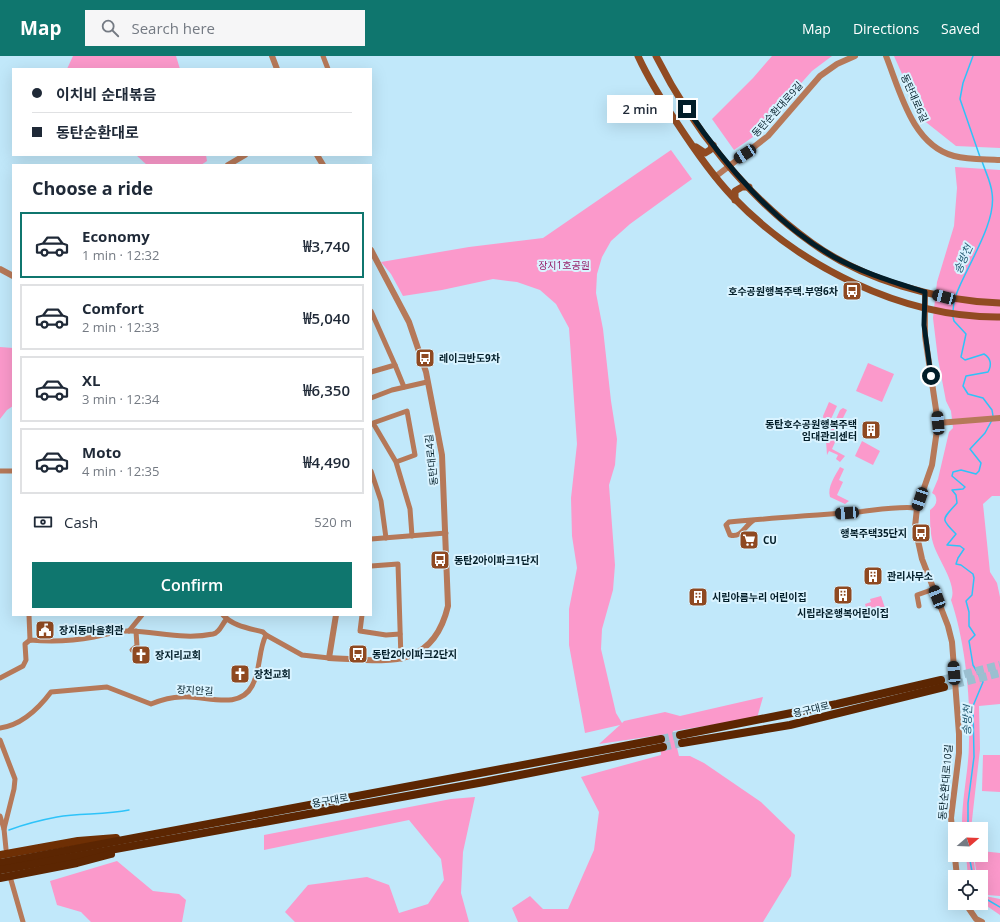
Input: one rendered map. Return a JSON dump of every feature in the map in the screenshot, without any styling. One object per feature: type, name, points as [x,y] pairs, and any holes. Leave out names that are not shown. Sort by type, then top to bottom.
[{"type":"highway","name":"용구대로","points":[[681,739],[837,704],[942,684]]},
{"type":"highway","name":"용구대로","points":[[0,862],[148,840],[484,782],[662,743],[478,773],[148,840],[0,870]]},
{"type":"highway","points":[[0,878],[77,862],[148,840]]},
{"type":"main road","points":[[638,56],[654,88],[715,177],[735,200],[767,229],[814,262],[872,291],[923,307],[942,311],[1000,317]]},
{"type":"main road","points":[[656,56],[676,91],[713,145],[729,165],[749,187],[812,243],[829,254],[873,275],[925,292],[944,297],[1000,304]]},
{"type":"main road","points":[[685,135],[701,152],[707,152],[713,145]]},
{"type":"main road","points":[[735,200],[734,194],[738,189],[749,187]]},
{"type":"main road","points":[[3,852],[78,841],[148,840]]},
{"type":"street","points":[[272,56],[277,68]]},
{"type":"street","points":[[323,56],[328,68]]},
{"type":"street","name":"동탄순환대로9길","points":[[715,177],[768,136],[820,76],[837,64],[854,56]]},
{"type":"street","name":"동탄대로6길","points":[[886,56],[911,117],[922,136],[930,144],[947,154],[968,158],[1000,160]]},
{"type":"street","points":[[230,164],[243,156]]},
{"type":"street","name":"동탄대로4길","points":[[329,658],[382,661],[412,656],[427,646],[440,629],[445,617],[448,597],[442,455],[424,366],[409,322],[372,252]]},
{"type":"street","points":[[0,269],[12,275]]},
{"type":"street","name":"동탄순환대로10길","points":[[925,292],[923,307],[926,348],[936,400],[938,423],[932,465],[917,508],[916,527],[918,548],[948,626],[952,642],[959,734],[951,818],[956,870]]},
{"type":"street","points":[[372,313],[404,387]]},
{"type":"street","points":[[372,372],[395,365]]},
{"type":"street","points":[[372,398],[404,387],[427,382]]},
{"type":"street","points":[[396,462],[415,455],[407,411],[372,421],[396,462],[410,509],[412,536]]},
{"type":"street","points":[[938,423],[1000,418]]},
{"type":"street","points":[[0,471],[12,471]]},
{"type":"street","points":[[372,473],[381,501],[386,538]]},
{"type":"street","points":[[754,520],[740,534],[731,536],[727,532],[726,525],[729,522],[908,507],[917,508]]},
{"type":"street","points":[[372,539],[446,533]]},
{"type":"street","points":[[372,566],[398,564],[401,659]]},
{"type":"street","points":[[919,606],[917,595],[934,589]]},
{"type":"street","points":[[29,616],[30,640]]},
{"type":"street","points":[[129,631],[141,616]]},
{"type":"street","points":[[0,678],[22,666],[26,660],[25,644],[30,640],[68,641],[129,631],[177,636],[215,634],[219,631],[225,617],[235,624],[263,632],[266,636],[302,655],[329,658],[336,616]]},
{"type":"street","points":[[362,616],[360,631],[386,636],[400,634]]},
{"type":"street","points":[[132,650],[137,646],[136,631]]},
{"type":"street","name":"장지안길","points":[[0,728],[7,727],[28,716],[40,707],[51,692],[107,687],[151,704],[166,698],[180,697],[230,701],[242,697],[247,694],[257,676],[261,645],[266,636]]},
{"type":"street","points":[[0,740],[14,779],[11,802],[4,828],[3,852]]},
{"type":"street","points":[[0,816],[4,828]]},
{"type":"street","points":[[11,880],[23,922]]},
{"type":"street","points":[[970,910],[976,919],[982,922]]},
{"type":"green space","points":[[73,56],[176,56],[180,68],[67,68]]},
{"type":"green space","points":[[772,56],[832,56],[812,71],[753,137],[734,150],[712,119],[753,78]]},
{"type":"green space","points":[[894,56],[1000,56],[1000,148],[956,146],[922,119]]},
{"type":"green space","name":"장지1호공원","points":[[671,150],[692,179],[630,224],[611,241],[602,257],[597,274],[596,293],[603,329],[617,439],[615,465],[609,485],[615,565],[613,590],[602,629],[601,649],[616,713],[622,723],[624,721],[665,712],[680,716],[763,697],[757,718],[673,731],[679,756],[690,756],[704,763],[761,802],[795,835],[791,876],[763,922],[518,922],[512,908],[530,896],[543,909],[568,909],[594,850],[599,812],[581,777],[661,755],[660,735],[599,744],[620,725],[585,733],[569,645],[569,609],[577,568],[572,536],[571,498],[577,444],[569,328],[556,304],[540,290],[517,282],[493,279],[442,290],[403,296],[391,274],[381,262],[469,247],[543,238]]},
{"type":"green space","points":[[137,156],[206,156],[207,161],[202,164],[146,164]]},
{"type":"green space","points":[[955,167],[1000,170],[1000,496],[992,496],[983,504],[990,572],[997,583],[1000,597],[1000,704],[979,706],[980,749],[972,822],[962,822],[969,742],[969,707],[966,670],[960,633],[951,600],[952,587],[935,550],[930,519],[930,510],[934,507],[936,501],[935,495],[932,493],[938,479],[949,432],[953,428],[951,411],[946,401],[938,359],[933,318],[937,282],[954,226],[957,188]]},
{"type":"green space","points":[[0,347],[12,348],[12,407],[7,410],[0,419]]},
{"type":"green space","points":[[868,363],[894,374],[882,402],[856,391]]},
{"type":"green space","points":[[829,402],[837,406],[825,432],[823,416]]},
{"type":"green space","points":[[843,408],[847,410],[834,436],[837,438],[832,449],[845,456],[840,462],[836,459],[838,455],[829,451],[827,455],[826,441],[840,410]]},
{"type":"green space","points":[[862,441],[880,451],[873,465],[855,456]]},
{"type":"green space","points":[[840,467],[844,469],[839,480],[843,482],[837,495],[849,501],[845,504],[830,497],[829,493],[832,482]]},
{"type":"green space","points":[[881,596],[886,611],[869,617],[865,604],[871,602],[870,599]]},
{"type":"green space","points":[[983,755],[1000,755],[1000,792],[982,791]]},
{"type":"green space","points":[[475,797],[463,852],[461,893],[469,922],[295,922],[285,912],[308,885],[367,877],[389,885],[399,913],[428,904],[444,880],[441,859],[409,820],[264,850],[264,835],[451,799]]},
{"type":"green space","points":[[988,852],[1000,853],[1000,896],[988,895],[988,870],[976,870],[975,862],[988,862]]},
{"type":"green space","points":[[117,861],[153,891],[179,894],[186,900],[182,922],[91,922],[81,912],[57,905],[50,881]]},
{"type":"green space","points":[[967,862],[974,862],[975,870],[967,870]]},
{"type":"green space","points":[[988,897],[1000,899],[1000,915],[988,907]]},
{"type":"waterway","name":"송방천","points":[[973,56],[963,83],[960,99],[980,157]]},
{"type":"waterway","name":"송방천","points":[[956,295],[980,245],[990,218],[992,193],[982,161]]},
{"type":"waterway","name":"송방천","points":[[953,311],[954,301]]},
{"type":"waterway","name":"송방천","points":[[953,317],[954,321],[966,334],[961,357],[965,360],[984,354],[989,360],[990,367],[988,372],[966,376],[963,386],[968,394],[983,398],[992,410],[993,416]]},
{"type":"waterway","name":"송방천","points":[[968,822],[968,803],[974,757],[973,706],[983,682],[973,665],[969,641],[975,635],[969,626],[969,612],[966,601],[972,595],[974,578],[973,574],[961,565],[956,564],[964,549],[960,546],[947,545],[956,534],[947,525],[945,519],[957,503],[956,495],[952,490],[963,489],[965,487],[952,476],[953,472],[961,470],[976,474],[979,471],[981,463],[970,449],[985,433],[992,420]]},
{"type":"waterway","points":[[9,830],[33,822],[57,817],[111,813],[129,810]]},
{"type":"waterway","name":"송방천","points":[[970,862],[972,870]]},
{"type":"waterway","name":"송방천","points":[[988,900],[1000,907]]},
{"type":"tunnel","points":[[941,680],[1000,665]]},
{"type":"tunnel","points":[[944,687],[1000,673]]},
{"type":"tunnel","points":[[661,739],[680,735]]},
{"type":"tunnel","points":[[663,747],[682,743]]},
{"type":"place","name":"호수공원행복주택.부영6차","points":[[852,291]]},
{"type":"place","name":"레이크반도9차","points":[[425,358]]},
{"type":"place","name":"동탄호수공원행복주택 임대관리센터","points":[[871,430]]},
{"type":"place","name":"행복주택35단지","points":[[921,533]]},
{"type":"place","name":"CU","points":[[749,540]]},
{"type":"place","name":"동탄2아이파크1단지","points":[[440,560]]},
{"type":"place","name":"관리사무소","points":[[873,576]]},
{"type":"place","name":"시립라온행복어린이집","points":[[843,595]]},
{"type":"place","name":"시립아름누리 어린이집","points":[[698,597]]},
{"type":"place","name":"장지동마을회관","points":[[45,630]]},
{"type":"place","name":"동탄2아이파크2단지","points":[[358,654]]},
{"type":"place","name":"장지리교회","points":[[141,655]]},
{"type":"place","name":"장천교회","points":[[240,674]]},
{"type":"route","points":[[687,109],[719,154],[749,187],[770,208],[812,243],[856,268],[891,282],[925,292],[923,307],[924,325],[931,376]]}]
